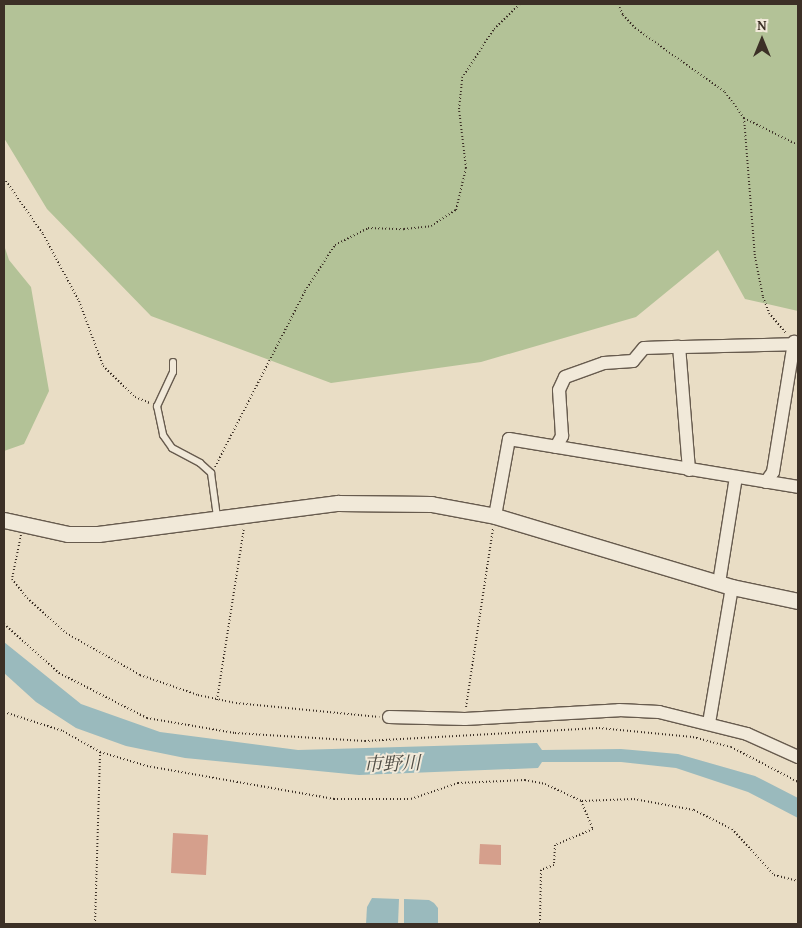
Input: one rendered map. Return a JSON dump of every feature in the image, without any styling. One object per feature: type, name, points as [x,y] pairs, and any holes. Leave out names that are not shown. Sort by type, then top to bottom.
[{"type":"street","points":[[556,447],[562,436],[559,390],[565,378],[604,363],[633,361],[644,348],[796,343],[773,472],[766,482]]},
{"type":"street","points":[[679,347],[689,470]]},
{"type":"street","points":[[495,516],[509,439],[798,487]]},
{"type":"street","points":[[709,723],[726,585],[736,477]]},
{"type":"street","points":[[4,520],[23,526],[68,534],[98,534],[217,517],[338,503],[384,501],[432,504],[495,516],[726,585],[798,601]]},
{"type":"street","points":[[388,717],[464,719],[619,710],[659,712],[747,734],[798,757]]},
{"type":"lane","points":[[173,362],[173,372],[157,406],[163,435],[172,448],[200,463],[211,474],[217,517]]},
{"type":"path","points":[[211,474],[257,390],[304,291],[335,245],[368,228],[404,229],[431,226],[456,210],[466,168],[460,109],[462,78],[494,29],[520,4]]},
{"type":"path","points":[[618,4],[623,15],[635,28],[662,44],[725,92],[744,118],[798,145]]},
{"type":"path","points":[[744,118],[755,257],[763,297],[769,313],[796,343]]},
{"type":"path","points":[[4,178],[43,234],[79,301],[103,366],[135,397],[157,406]]},
{"type":"path","points":[[217,700],[246,514]]},
{"type":"path","points":[[464,719],[495,516]]},
{"type":"path","points":[[23,526],[12,579],[27,598],[66,633],[140,675],[217,700],[388,717]]},
{"type":"path","points":[[4,712],[63,731],[100,752],[147,766],[334,799],[411,799],[458,783],[525,780],[545,784],[581,801],[634,799],[694,810],[732,830],[774,875],[798,881]]},
{"type":"path","points":[[95,924],[100,752]]},
{"type":"path","points":[[540,924],[541,870],[554,865],[555,845],[593,829],[581,801]]},
{"type":"green space","points":[[4,4],[798,4],[798,311],[745,299],[718,250],[636,317],[481,362],[331,383],[151,316],[47,209],[4,138]]},
{"type":"green space","points":[[4,245],[9,260],[31,287],[49,391],[24,444],[4,451]]},
{"type":"water","name":"市野川","points":[[4,642],[81,704],[160,732],[298,750],[537,743],[542,750],[621,749],[678,754],[755,776],[798,798],[798,818],[748,792],[676,768],[621,762],[542,762],[538,768],[359,775],[185,758],[126,746],[76,728],[36,702],[4,673]]},
{"type":"water","points":[[372,898],[399,899],[398,924],[366,924],[367,907]]},
{"type":"water","points":[[404,899],[429,900],[434,903],[438,908],[438,924],[404,924]]},
{"type":"building","points":[[173,833],[208,835],[206,875],[171,873]]},
{"type":"building","points":[[480,844],[501,845],[501,865],[479,864]]}]
